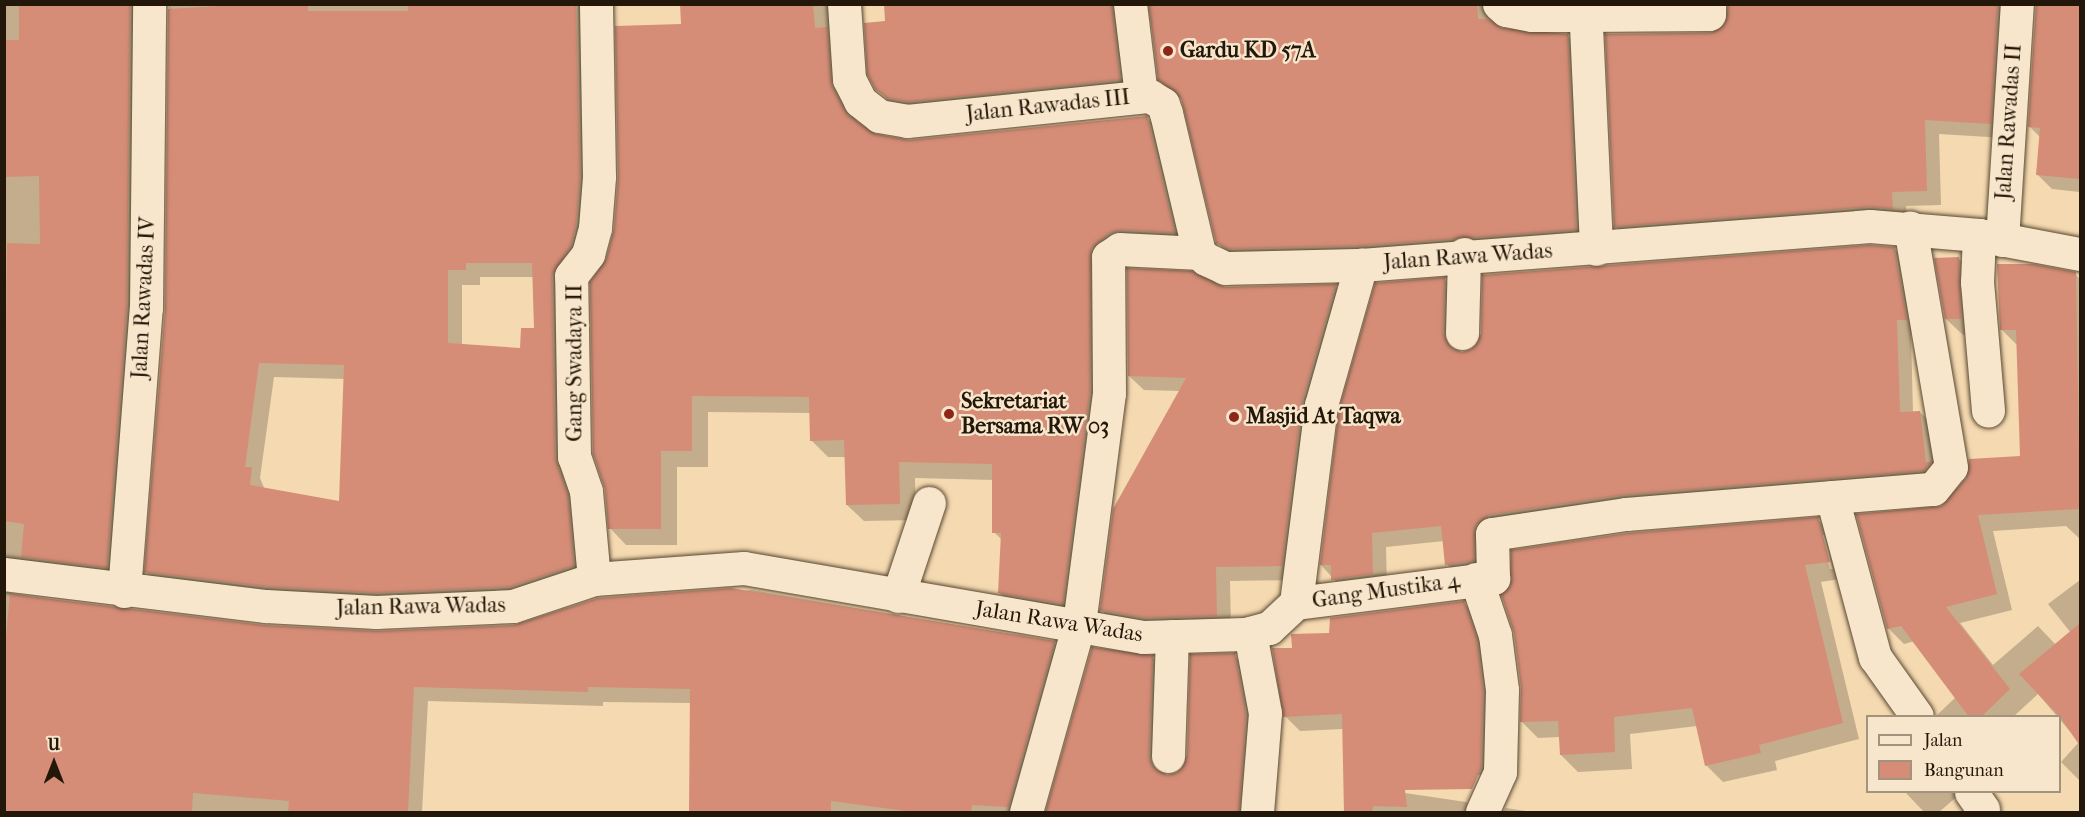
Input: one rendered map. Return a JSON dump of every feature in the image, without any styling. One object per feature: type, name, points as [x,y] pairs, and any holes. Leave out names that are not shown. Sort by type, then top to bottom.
[{"type":"street","name":"Jalan Rawadas IV","points":[[124,591],[146,308],[149,4]]},
{"type":"street","name":"Gang Swadaya II","points":[[594,579],[586,491],[574,457],[572,276],[588,254],[595,228],[599,177],[596,4]]},
{"type":"street","name":"Jalan Rawadas III","points":[[844,4],[849,79],[860,101],[879,116],[907,121],[1141,95],[1163,104],[1199,253]]},
{"type":"street","points":[[1130,4],[1141,95]]},
{"type":"street","points":[[1499,4],[1506,10],[1533,15],[1585,10],[1708,14],[1709,4]]},
{"type":"street","name":"Jalan Rawadas II","points":[[1988,411],[1977,282],[1990,238],[2017,4]]},
{"type":"street","points":[[1585,10],[1596,249]]},
{"type":"street","name":"Jalan Rawa Wadas","points":[[4,574],[124,591],[266,606],[376,612],[513,606],[594,579],[744,568],[898,596],[1079,624],[1143,637],[1250,633],[1269,628],[1296,603],[1321,405],[1361,265],[1464,254],[1596,249],[1870,226],[1910,227],[2080,254]]},
{"type":"street","points":[[1482,813],[1500,772],[1502,690],[1495,635],[1476,579],[1493,578],[1492,534],[1626,514],[1933,489],[1951,467],[1910,227]]},
{"type":"street","points":[[1026,813],[1079,624],[1110,393],[1108,257],[1120,249],[1199,253],[1225,268],[1361,265]]},
{"type":"street","points":[[1462,333],[1464,254]]},
{"type":"street","points":[[1832,497],[1875,657],[1916,715]]},
{"type":"street","points":[[898,596],[928,502]]},
{"type":"street","name":"Gang Mustika 4","points":[[1296,603],[1476,579]]},
{"type":"street","points":[[1250,633],[1264,713],[1257,813]]},
{"type":"street","points":[[1168,756],[1172,636]]},
{"type":"building","points":[[19,4],[130,4],[127,307],[107,568],[21,557],[24,524],[4,521],[7,243],[40,244],[39,176],[4,177],[4,40],[19,40]]},
{"type":"building","points":[[254,4],[308,4],[308,11],[408,11],[408,4],[576,4],[580,176],[576,225],[571,246],[552,276],[555,457],[568,495],[574,566],[510,587],[376,593],[268,587],[144,572],[165,309],[168,9]],"holes":[[[466,263],[532,263],[534,328],[521,328],[520,348],[448,343],[448,270],[466,270]],[[259,363],[344,365],[339,501],[250,485],[252,467],[245,467]]]},
{"type":"building","points":[[680,4],[813,4],[815,28],[827,27],[832,87],[848,115],[876,134],[909,140],[1147,116],[1175,233],[1120,230],[1110,233],[1091,249],[1090,392],[1063,604],[998,593],[1001,533],[992,533],[992,464],[899,462],[900,504],[846,505],[844,440],[810,441],[809,397],[692,396],[692,451],[661,451],[661,529],[608,529],[605,489],[593,454],[590,282],[606,259],[614,229],[618,177],[615,26],[681,24]]},
{"type":"building","points":[[884,4],[1112,4],[1120,80],[908,102],[887,98],[875,89],[867,74],[864,23],[885,21]]},
{"type":"building","points":[[1149,4],[1477,4],[1478,19],[1487,19],[1502,28],[1568,34],[1576,230],[1360,246],[1229,249],[1216,243],[1181,98],[1158,80]]},
{"type":"building","points":[[1728,4],[1998,4],[1991,124],[1925,120],[1927,191],[1892,192],[1893,209],[1869,207],[1614,227],[1605,34],[1710,33],[1725,24]]},
{"type":"building","points":[[2036,4],[2080,4],[2080,179],[2036,175],[2040,128],[2028,127]]},
{"type":"building","points":[[1870,245],[1894,247],[1907,320],[1897,320],[1900,412],[1920,411],[1926,462],[1931,462],[1924,471],[1624,495],[1489,515],[1475,526],[1474,561],[1445,565],[1441,526],[1372,533],[1373,574],[1331,580],[1331,565],[1320,565],[1339,409],[1375,283],[1445,277],[1443,333],[1452,349],[1462,352],[1471,349],[1481,334],[1482,275]]},
{"type":"building","points":[[1959,257],[1961,319],[1945,319],[1934,258]]},
{"type":"building","points":[[1997,264],[2033,264],[2076,272],[2080,509],[1978,515],[1997,594],[1946,607],[2010,689],[1983,715],[1968,715],[1901,626],[1887,629],[1856,514],[1941,506],[1966,478],[1969,459],[2020,456],[2016,330],[2000,330]]},
{"type":"building","points":[[1127,268],[1192,271],[1225,287],[1336,284],[1302,402],[1282,566],[1216,567],[1217,616],[1144,618],[1100,610],[1113,509],[1186,378],[1128,376]]},
{"type":"building","points":[[1818,517],[1830,562],[1805,565],[1843,723],[1759,745],[1761,753],[1705,766],[1692,708],[1614,717],[1615,752],[1560,755],[1558,721],[1520,722],[1521,688],[1514,633],[1501,594],[1510,586],[1511,550],[1628,533]]},
{"type":"building","points":[[731,588],[1055,641],[1008,807],[972,805],[971,813],[921,813],[831,801],[831,811],[689,813],[690,689],[588,687],[588,692],[414,687],[408,813],[288,813],[289,801],[193,793],[192,813],[4,813],[4,658],[10,594],[264,625],[377,631],[514,625],[598,598]]},
{"type":"building","points":[[1464,601],[1477,639],[1483,691],[1481,768],[1472,789],[1405,790],[1407,807],[1373,806],[1372,813],[1344,813],[1342,714],[1283,717],[1272,648],[1292,648],[1291,634],[1329,633],[1330,618]]},
{"type":"building","points":[[2080,623],[2080,746],[2061,718],[2061,715],[2058,715],[2019,674]]},
{"type":"building","points":[[1092,647],[1153,655],[1149,756],[1152,765],[1167,775],[1177,772],[1187,757],[1190,654],[1235,653],[1246,714],[1239,813],[1045,813]]},
{"type":"place","name":"Gardu KD 57A","points":[[1168,51]]},
{"type":"place","name":"Sekretariat Bersama RW 03","points":[[949,414]]},
{"type":"place","name":"Masjid At Taqwa","points":[[1234,417]]}]
